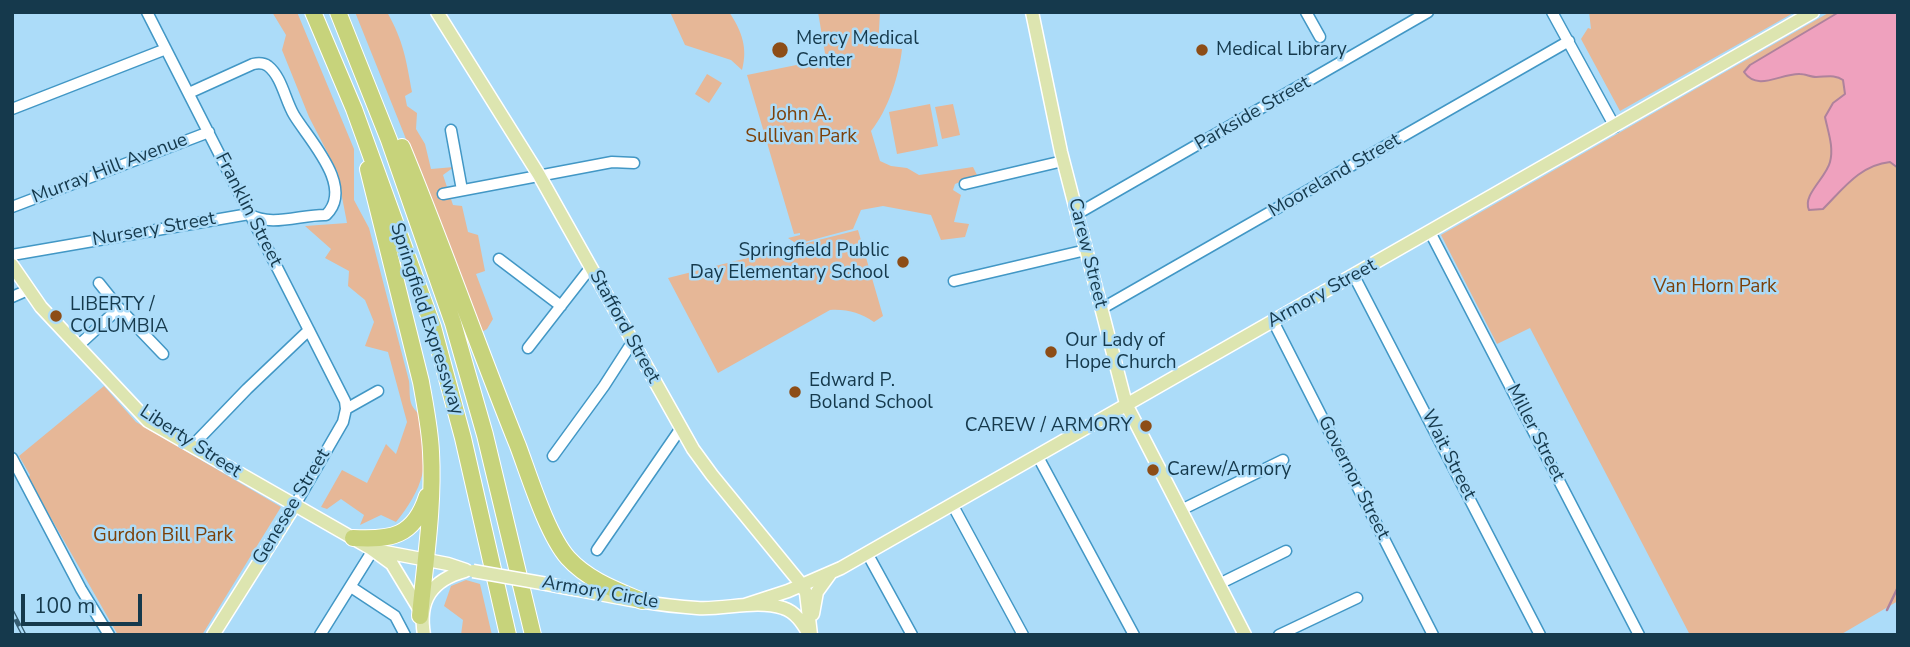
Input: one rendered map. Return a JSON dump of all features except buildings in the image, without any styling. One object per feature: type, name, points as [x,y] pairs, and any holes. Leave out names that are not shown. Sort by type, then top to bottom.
[{"type":"highway","name":"Springfield Expressway","points":[[313,12],[354,109],[433,327],[470,466],[508,635]]},
{"type":"highway","name":"Springfield Expressway","points":[[338,12],[389,140],[453,323],[470,379],[533,635]]},
{"type":"highway","points":[[363,73],[395,132],[428,209],[553,533],[569,558],[584,572],[600,583],[642,600]]},
{"type":"highway","points":[[354,109],[421,382],[429,429],[431,484],[421,614]]},
{"type":"highway","points":[[353,538],[383,539],[400,533],[413,523],[420,513],[431,484]]},
{"type":"main road","name":"Stafford Street","points":[[437,12],[539,175],[681,428],[712,475],[802,585],[806,593],[810,631]]},
{"type":"main road","name":"Carew Street","points":[[1031,12],[1063,161],[1126,404],[1245,635]]},
{"type":"main road","name":"Armory Street","points":[[745,605],[830,574],[1813,12]]},
{"type":"main road","name":"Liberty Street","points":[[12,265],[41,307],[148,421],[373,550],[391,564],[421,614]]},
{"type":"main road","name":"Genesee Street","points":[[213,635],[295,505]]},
{"type":"main road","name":"Liberty Street","points":[[373,550],[448,564],[470,571]]},
{"type":"main road","name":"Armory Circle","points":[[470,571],[698,608],[774,606],[796,615],[810,631]]},
{"type":"main road","points":[[424,635],[421,614],[427,598],[446,577],[470,571]]},
{"type":"main road","points":[[810,631],[817,592],[830,574]]},
{"type":"street","name":"Franklin Street","points":[[148,12],[345,401],[346,409]]},
{"type":"street","points":[[1306,12],[1320,37]]},
{"type":"street","name":"Parkside Street","points":[[1077,214],[1428,12]]},
{"type":"street","points":[[1552,12],[1615,127]]},
{"type":"street","name":"Mooreland Street","points":[[1101,309],[1569,41]]},
{"type":"street","points":[[12,108],[166,49]]},
{"type":"street","name":"Nursery Street","points":[[12,255],[249,214],[268,221],[327,215],[333,208],[336,197],[330,169],[293,113],[275,75],[265,65],[253,64],[189,93]]},
{"type":"street","points":[[451,130],[462,190]]},
{"type":"street","name":"Murray Hill Avenue","points":[[12,207],[209,132]]},
{"type":"street","points":[[965,184],[1063,161]]},
{"type":"street","points":[[443,194],[612,162],[634,163]]},
{"type":"street","name":"Miller Street","points":[[1430,232],[1639,635]]},
{"type":"street","points":[[954,281],[1086,250]]},
{"type":"street","points":[[499,259],[561,306]]},
{"type":"street","points":[[528,348],[591,267]]},
{"type":"street","name":"Wait Street","points":[[1354,276],[1540,635]]},
{"type":"street","points":[[99,283],[163,354]]},
{"type":"street","points":[[12,297],[28,290]]},
{"type":"street","points":[[79,345],[119,308]]},
{"type":"street","name":"Governor Street","points":[[1273,321],[1433,635]]},
{"type":"street","points":[[193,446],[247,389],[309,330]]},
{"type":"street","points":[[553,456],[633,341]]},
{"type":"street","points":[[346,409],[379,391]]},
{"type":"street","name":"Genesee Street","points":[[295,505],[343,422],[346,409]]},
{"type":"street","points":[[597,550],[681,428]]},
{"type":"street","points":[[1037,455],[1134,635]]},
{"type":"street","points":[[12,458],[81,589],[109,635]]},
{"type":"street","points":[[1181,510],[1283,460]]},
{"type":"street","points":[[952,504],[1023,635]]},
{"type":"street","points":[[320,635],[373,550]]},
{"type":"street","points":[[1219,584],[1286,551]]},
{"type":"street","points":[[867,553],[912,635]]},
{"type":"street","points":[[351,587],[386,609],[395,617],[405,635]]},
{"type":"street","points":[[1279,635],[1357,598]]},
{"type":"green space","points":[[272,12],[297,12],[354,149],[354,200],[369,228],[409,381],[411,403],[422,421],[425,450],[422,475],[413,498],[396,522],[381,515],[360,525],[364,515],[341,499],[327,509],[321,507],[342,470],[367,483],[386,444],[396,454],[407,422],[388,352],[365,346],[374,322],[365,300],[348,286],[349,271],[325,258],[331,249],[305,226],[347,223],[337,171],[309,117],[282,50],[286,35]]},
{"type":"green space","points":[[355,12],[387,12],[401,42],[406,61],[412,92],[405,96],[407,106],[417,113],[416,129],[425,144],[431,169],[454,167],[443,175],[453,205],[462,206],[468,232],[478,235],[485,271],[476,274],[493,319],[487,329],[480,333],[404,134]]},
{"type":"green space","points":[[670,12],[729,12],[743,40],[742,70],[731,60],[685,45]]},
{"type":"green space","name":"John A. Sullivan Park","points":[[818,12],[880,12],[878,48],[902,49],[892,92],[871,131],[880,161],[907,168],[919,175],[973,167],[977,175],[955,184],[953,190],[961,195],[954,222],[969,224],[965,237],[941,240],[931,215],[883,206],[861,210],[853,229],[797,244],[788,238],[800,233],[794,234],[747,75],[826,59]]},
{"type":"green space","points":[[1589,12],[1795,12],[1620,111],[1581,39],[1588,28],[1591,29]]},
{"type":"green space","name":"Van Horn Park","points":[[1830,12],[1898,12],[1898,601],[1840,635],[1690,635],[1530,328],[1497,344],[1441,235]]},
{"type":"green space","points":[[707,74],[722,83],[709,103],[695,94]]},
{"type":"green space","points":[[930,104],[938,146],[897,154],[889,112]]},
{"type":"green space","points":[[953,104],[960,135],[942,139],[935,107]]},
{"type":"green space","points":[[858,230],[883,316],[874,322],[854,312],[830,310],[718,373],[668,278]]},
{"type":"green space","name":"Gurdon Bill Park","points":[[104,386],[136,422],[281,507],[202,635],[118,635],[28,478],[30,475],[19,456]]},
{"type":"green space","points":[[466,580],[480,584],[492,635],[461,635],[463,620],[444,606],[451,586]]},
{"type":"shaded area","points":[[1839,12],[1898,12],[1898,168],[1890,162],[1870,168],[1853,179],[1823,209],[1809,210],[1809,198],[1830,162],[1831,145],[1825,117],[1833,103],[1845,94],[1843,80],[1834,76],[1793,74],[1756,81],[1744,72],[1750,65]]},
{"type":"waterway","points":[[1887,610],[1898,587]]},
{"type":"railway","points":[[12,612],[24,635]]},
{"type":"place","name":"Mercy Medical Center","points":[[780,50]]},
{"type":"place","name":"Medical Library","points":[[1202,50]]},
{"type":"place","name":"Springfield Public Day Elementary School","points":[[903,262]]},
{"type":"place","name":"LIBERTY / COLUMBIA","points":[[56,316]]},
{"type":"place","name":"Our Lady of Hope Church","points":[[1051,352]]},
{"type":"place","name":"Edward P. Boland School","points":[[795,392]]},
{"type":"place","name":"CAREW / ARMORY","points":[[1146,426]]},
{"type":"place","name":"Carew/Armory","points":[[1153,470]]}]
